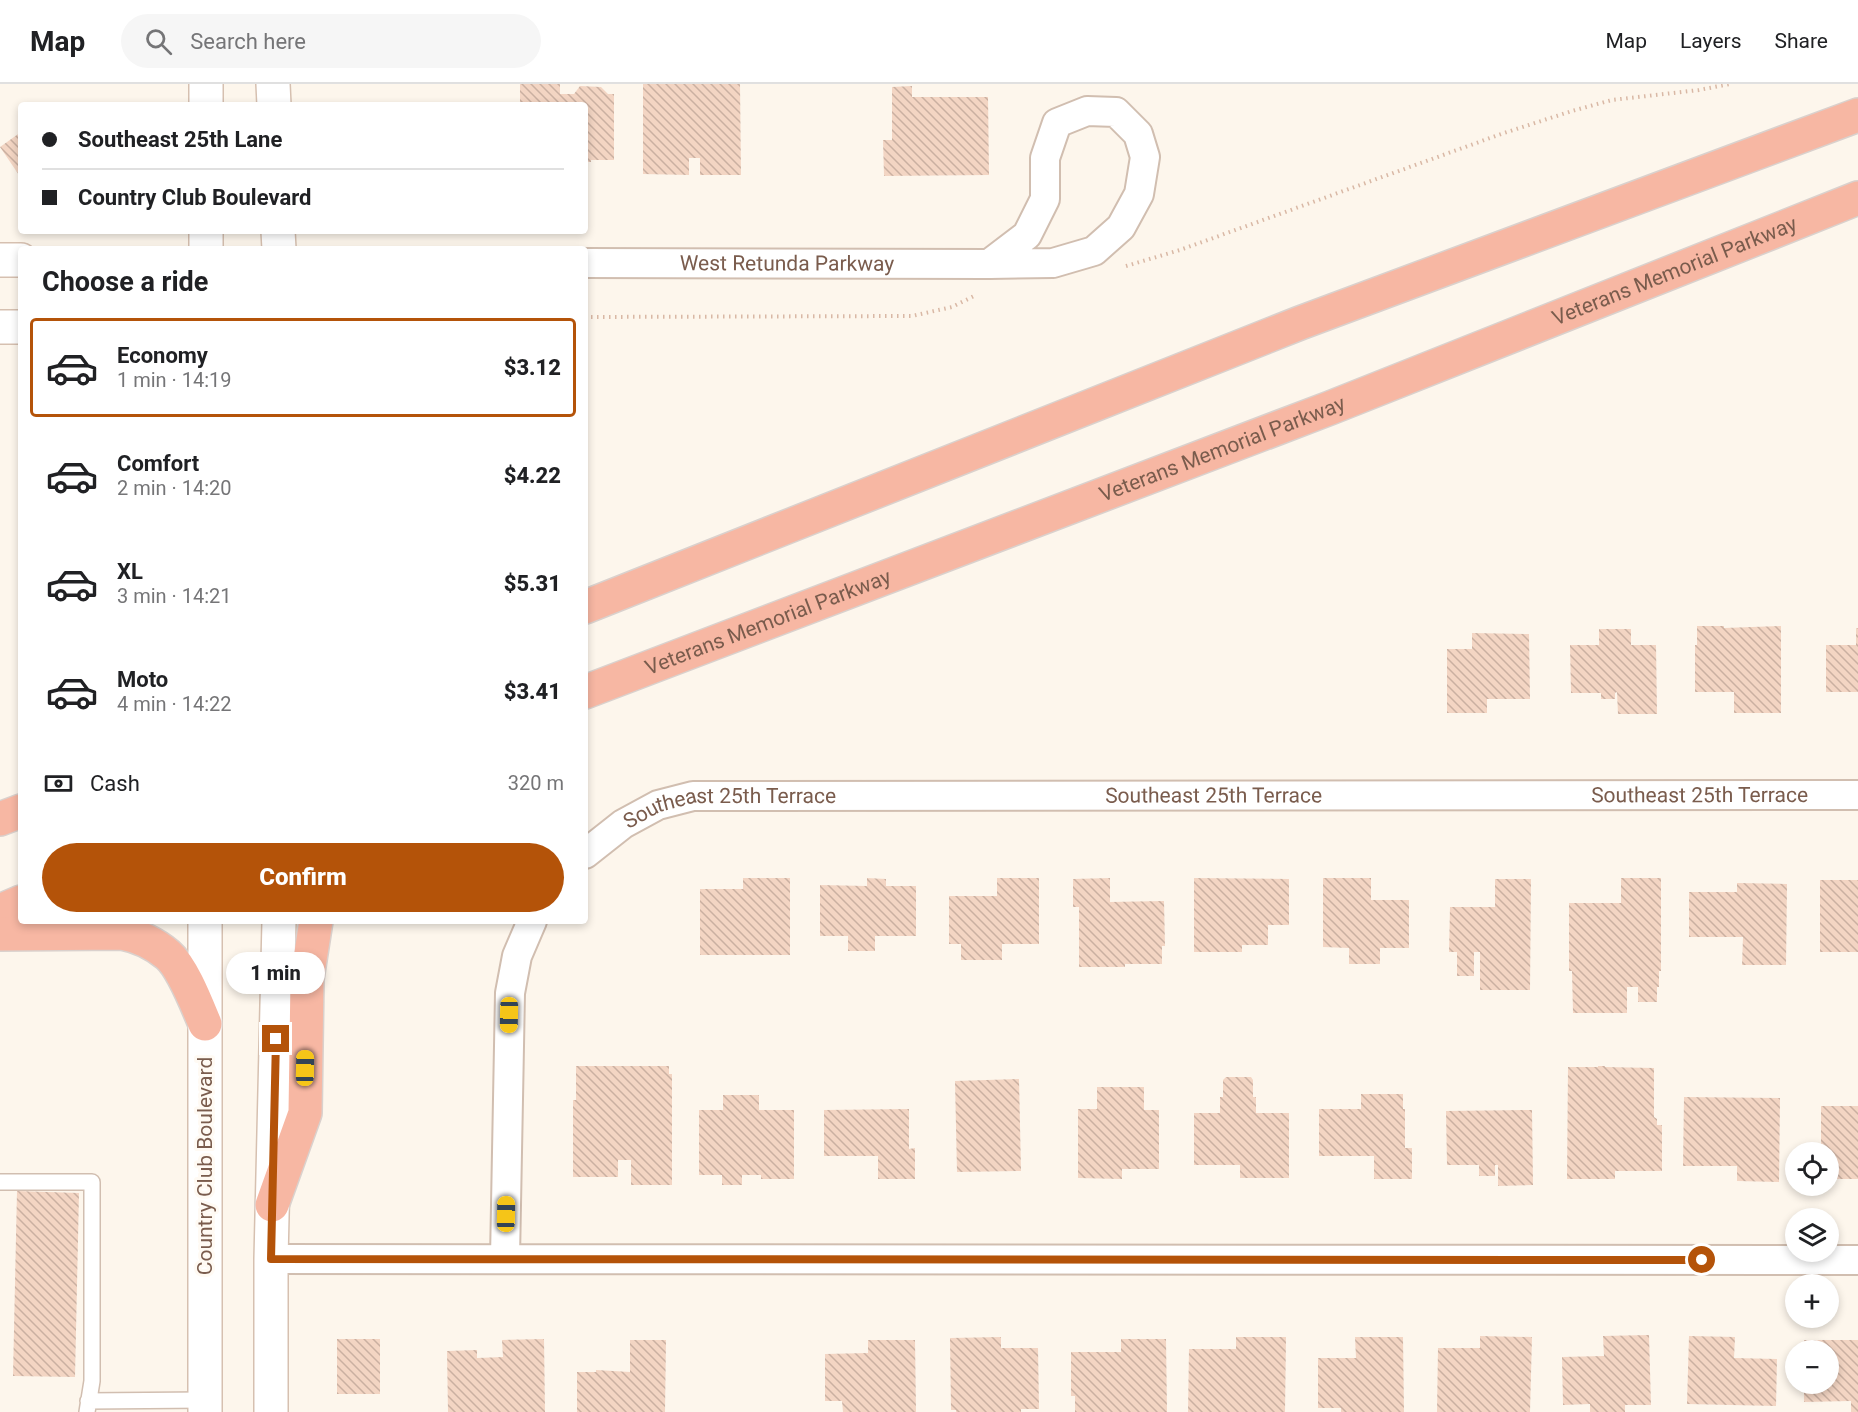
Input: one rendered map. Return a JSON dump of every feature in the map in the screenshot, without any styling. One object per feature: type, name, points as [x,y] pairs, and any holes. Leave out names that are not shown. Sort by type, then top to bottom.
[{"type":"highway","points":[[588,606],[1300,323],[1858,115]]},
{"type":"highway","name":"Veterans Memorial Parkway","points":[[588,691],[1330,408],[1858,198]]},
{"type":"highway","points":[[0,819],[18,812]]},
{"type":"highway","points":[[0,910],[18,903]]},
{"type":"highway","points":[[272,1205],[305,1113],[307,979],[316,924]]},
{"type":"highway","points":[[0,934],[122,933],[137,936],[168,955],[188,984],[205,1024]]},
{"type":"main road","points":[[206,84],[206,102]]},
{"type":"main road","points":[[273,84],[274,102]]},
{"type":"main road","points":[[0,260],[18,260]]},
{"type":"main road","points":[[0,327],[18,327]]},
{"type":"main road","name":"Country Club Boulevard","points":[[205,924],[205,1406]]},
{"type":"main road","points":[[271,1412],[271,1259],[279,924]]},
{"type":"street","name":"West Retunda Parkway","points":[[588,263],[989,264],[1053,263],[1094,251],[1121,227],[1139,194],[1145,157],[1137,134],[1116,112],[1087,111],[1057,123],[1045,158],[1045,199],[1028,235],[989,264]]},
{"type":"street","name":"Southeast 25th Terrace","points":[[588,852],[623,824],[658,805],[693,796],[1858,795]]},
{"type":"street","points":[[505,1258],[510,993],[517,956],[531,924]]},
{"type":"street","points":[[271,1259],[1858,1260]]},
{"type":"lane","points":[[0,1182],[92,1182],[92,1381],[87,1407],[205,1406]]},
{"type":"path","points":[[1119,268],[1180,250],[1504,133],[1572,111],[1612,100],[1730,84]]},
{"type":"path","points":[[588,316],[912,316],[952,307],[979,294]]},
{"type":"building","points":[[520,84],[560,84],[560,94],[574,94],[580,86],[601,87],[608,94],[614,94],[614,160],[588,162],[588,102],[520,102]]},
{"type":"building","points":[[643,84],[740,84],[741,175],[700,175],[700,158],[689,158],[689,175],[643,174]]},
{"type":"building","points":[[912,86],[912,97],[988,97],[989,175],[884,176],[883,140],[892,140],[892,87]]},
{"type":"building","points":[[18,134],[18,174],[0,147]]},
{"type":"building","points":[[1697,626],[1724,626],[1724,628],[1781,626],[1781,713],[1734,713],[1734,692],[1695,692]]},
{"type":"building","points":[[1856,628],[1858,628],[1858,692],[1826,692],[1826,645],[1856,645]]},
{"type":"building","points":[[1599,629],[1631,629],[1631,645],[1656,645],[1657,714],[1618,714],[1617,692],[1615,699],[1601,699],[1601,693],[1571,693],[1570,645],[1599,645]]},
{"type":"building","points":[[1472,633],[1529,634],[1530,699],[1487,699],[1487,713],[1447,713],[1447,649],[1472,649]]},
{"type":"building","points":[[743,878],[790,878],[790,955],[700,955],[700,889],[743,889]]},
{"type":"building","points":[[867,878],[886,879],[886,886],[916,886],[916,936],[875,936],[875,951],[848,951],[848,936],[820,936],[820,885],[867,886]]},
{"type":"building","points":[[997,878],[1039,878],[1039,944],[1002,944],[1002,960],[961,960],[961,944],[949,944],[949,896],[997,896]]},
{"type":"building","points":[[1110,878],[1110,902],[1164,901],[1165,946],[1162,946],[1162,964],[1079,967],[1079,907],[1073,907],[1073,879]]},
{"type":"building","points":[[1194,878],[1289,879],[1289,925],[1268,925],[1268,945],[1242,945],[1242,952],[1194,952]]},
{"type":"building","points":[[1323,878],[1371,878],[1371,900],[1409,900],[1409,948],[1380,948],[1380,964],[1349,964],[1349,948],[1323,947]]},
{"type":"building","points":[[1621,878],[1661,878],[1661,971],[1659,971],[1657,1002],[1638,1002],[1638,987],[1627,987],[1627,1013],[1573,1013],[1572,971],[1569,971],[1569,903],[1621,903]]},
{"type":"building","points":[[1495,879],[1531,879],[1530,990],[1480,990],[1480,952],[1474,952],[1474,976],[1457,976],[1457,952],[1449,952],[1450,907],[1495,907]]},
{"type":"building","points":[[1820,880],[1858,880],[1858,952],[1820,952]]},
{"type":"building","points":[[1737,883],[1787,884],[1786,965],[1742,965],[1743,937],[1689,937],[1689,892],[1737,892]]},
{"type":"building","points":[[576,1066],[669,1066],[669,1074],[672,1074],[672,1185],[631,1185],[631,1160],[618,1160],[618,1177],[573,1177],[573,1100],[576,1100]]},
{"type":"building","points":[[1568,1067],[1654,1068],[1654,1117],[1657,1119],[1657,1125],[1662,1125],[1662,1171],[1615,1171],[1615,1179],[1567,1179]]},
{"type":"building","points":[[1226,1077],[1251,1077],[1253,1097],[1256,1097],[1256,1113],[1289,1113],[1289,1178],[1240,1178],[1240,1165],[1194,1165],[1194,1113],[1220,1113],[1220,1097],[1223,1097],[1223,1080]]},
{"type":"building","points":[[1019,1079],[1021,1171],[957,1172],[955,1081]]},
{"type":"building","points":[[1097,1087],[1144,1087],[1144,1110],[1159,1110],[1159,1169],[1122,1169],[1122,1179],[1078,1178],[1078,1109],[1097,1109]]},
{"type":"building","points":[[1361,1094],[1403,1094],[1405,1148],[1412,1148],[1412,1179],[1374,1179],[1374,1156],[1319,1156],[1319,1109],[1361,1109]]},
{"type":"building","points":[[723,1095],[759,1095],[759,1110],[794,1110],[794,1179],[761,1179],[761,1175],[742,1175],[742,1185],[722,1185],[722,1175],[699,1175],[699,1110],[723,1110]]},
{"type":"building","points":[[1684,1097],[1780,1098],[1779,1182],[1737,1181],[1737,1166],[1683,1166]]},
{"type":"building","points":[[1821,1106],[1858,1106],[1858,1179],[1839,1179],[1839,1142],[1821,1142]]},
{"type":"building","points":[[909,1109],[909,1149],[915,1148],[915,1179],[878,1179],[878,1156],[824,1156],[824,1110]]},
{"type":"building","points":[[1532,1110],[1533,1185],[1498,1186],[1498,1165],[1495,1165],[1495,1176],[1479,1176],[1479,1165],[1447,1165],[1446,1111]]},
{"type":"building","points":[[17,1191],[79,1193],[75,1377],[13,1376]]},
{"type":"building","points":[[1649,1335],[1651,1405],[1625,1405],[1625,1412],[1590,1412],[1590,1404],[1563,1405],[1562,1357],[1604,1356],[1603,1336]]},
{"type":"building","points":[[1480,1336],[1532,1337],[1530,1412],[1437,1412],[1438,1348],[1480,1348]]},
{"type":"building","points":[[1689,1336],[1735,1337],[1734,1358],[1777,1359],[1776,1406],[1687,1404]]},
{"type":"building","points":[[1001,1337],[1001,1348],[1038,1348],[1039,1409],[1021,1409],[1021,1412],[956,1412],[956,1410],[951,1410],[950,1338]]},
{"type":"building","points":[[1236,1337],[1286,1337],[1285,1412],[1188,1412],[1189,1349],[1236,1349]]},
{"type":"building","points":[[1355,1337],[1403,1337],[1404,1412],[1341,1412],[1341,1408],[1318,1408],[1318,1358],[1356,1358]]},
{"type":"building","points":[[337,1339],[380,1339],[380,1394],[337,1394]]},
{"type":"building","points":[[544,1339],[545,1412],[448,1412],[447,1351],[477,1350],[477,1358],[503,1357],[502,1340]]},
{"type":"building","points":[[1121,1339],[1166,1339],[1167,1412],[1075,1412],[1075,1396],[1071,1396],[1071,1352],[1121,1352]]},
{"type":"building","points":[[630,1340],[666,1340],[665,1412],[577,1412],[577,1372],[596,1372],[596,1370],[630,1372]]},
{"type":"building","points":[[868,1340],[915,1340],[916,1412],[843,1412],[842,1401],[825,1401],[825,1354],[868,1353]]},
{"type":"building","points":[[1839,1340],[1858,1340],[1858,1412],[1851,1412],[1851,1401],[1804,1402],[1804,1394],[1839,1394]]},
{"type":"route","points":[[276,1039],[271,1259],[1702,1260]]}]
